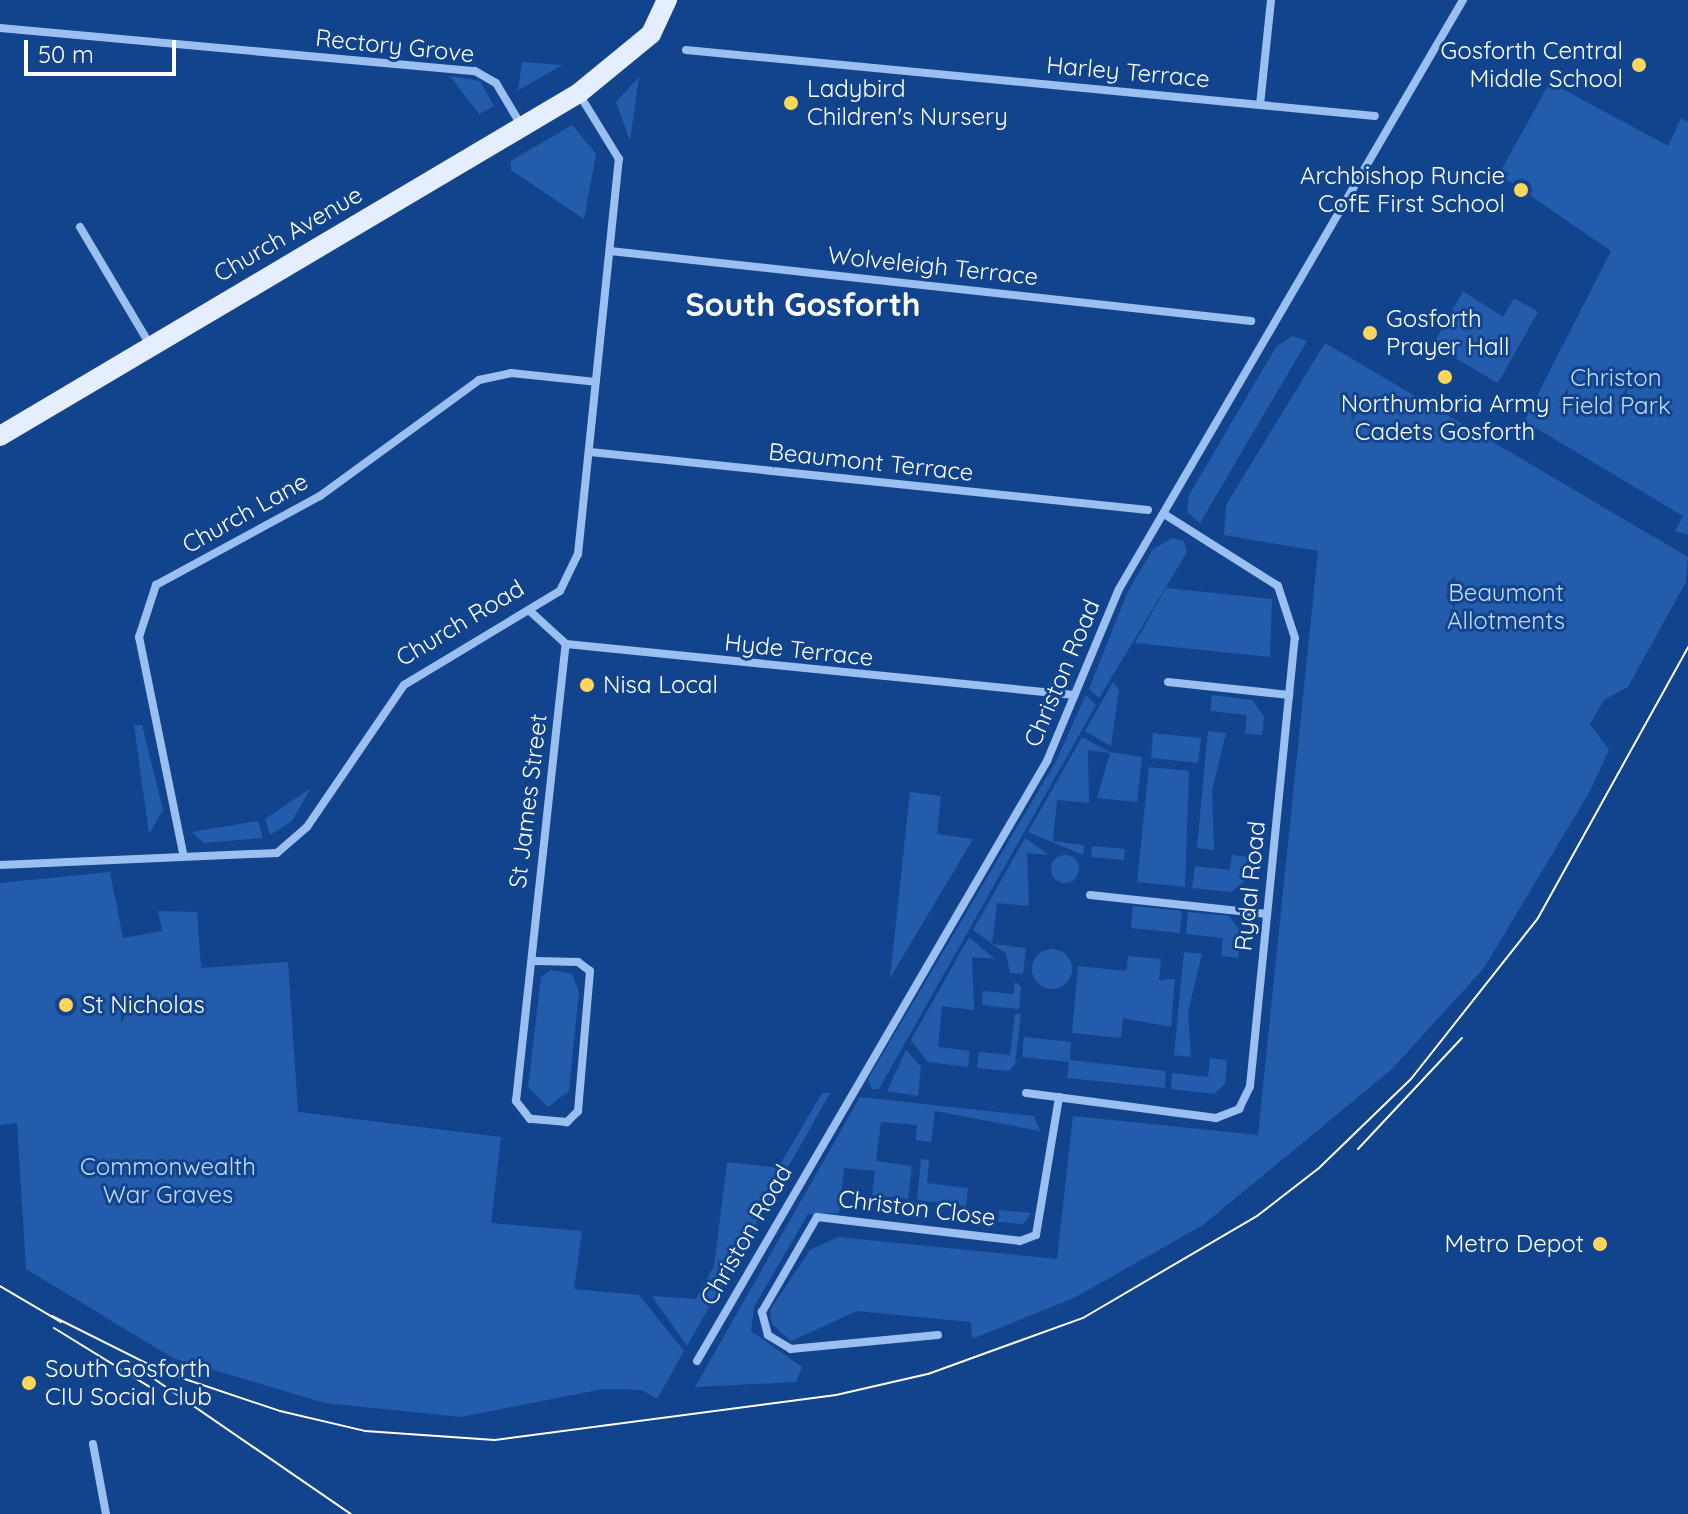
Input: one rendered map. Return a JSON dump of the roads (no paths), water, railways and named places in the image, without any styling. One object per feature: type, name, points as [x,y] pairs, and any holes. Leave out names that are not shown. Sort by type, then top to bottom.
[{"type":"main road","name":"Church Avenue","points":[[0,436],[149,343],[602,78],[651,34],[667,0]]},
{"type":"street","points":[[1260,105],[1271,0]]},
{"type":"street","name":"Christon Road","points":[[697,1361],[1047,761],[1119,589],[1463,0]]},
{"type":"street","name":"Rectory Grove","points":[[0,28],[475,71],[496,83],[521,125]]},
{"type":"street","name":"Harley Terrace","points":[[686,50],[1375,116]]},
{"type":"street","name":"Church Road","points":[[0,865],[183,853],[277,853],[307,827],[404,685],[531,612],[560,591],[578,554],[619,159],[579,93]]},
{"type":"street","points":[[80,227],[149,343]]},
{"type":"street","name":"Wolveleigh Terrace","points":[[610,251],[1251,321]]},
{"type":"street","name":"Church Lane","points":[[183,853],[139,637],[156,585],[320,496],[479,380],[511,373],[596,382]]},
{"type":"street","name":"Beaumont Terrace","points":[[590,452],[1148,510]]},
{"type":"street","name":"Rydal Road","points":[[1026,1093],[1216,1118],[1239,1109],[1250,1086],[1295,638],[1278,586],[1164,514]]},
{"type":"street","points":[[531,612],[566,644]]},
{"type":"street","name":"Hyde Terrace","points":[[566,644],[1048,698],[1074,695]]},
{"type":"street","name":"St James Street","points":[[536,961],[578,962],[590,971],[578,1111],[567,1122],[530,1119],[516,1101],[536,961],[531,949],[566,644]]},
{"type":"street","points":[[1168,682],[1289,695]]},
{"type":"street","points":[[1090,895],[1267,914]]},
{"type":"street","name":"Christon Close","points":[[938,1335],[791,1349],[768,1335],[762,1312],[817,1217],[1020,1241],[1036,1235],[1059,1097]]},
{"type":"street","points":[[93,1444],[106,1514]]},
{"type":"tram line","points":[[52,1316],[164,1372],[280,1411],[365,1431],[495,1440],[836,1395],[928,1374],[1083,1318],[1257,1216],[1319,1168],[1411,1079],[1538,918],[1688,647]]},
{"type":"tram line","points":[[1358,1149],[1462,1038]]},
{"type":"tram line","points":[[0,1286],[61,1322]]},
{"type":"tram line","points":[[54,1328],[153,1389]]},
{"type":"tram line","points":[[147,1374],[351,1514]]},
{"type":"place","name":"Gosforth Central Middle School","points":[[1639,65]]},
{"type":"place","name":"Ladybird Children's Nursery","points":[[791,103]]},
{"type":"place","name":"Archbishop Runcie CofE First School","points":[[1521,190]]},
{"type":"place","name":"Gosforth Prayer Hall","points":[[1370,333]]},
{"type":"place","name":"Northumbria Army Cadets Gosforth","points":[[1445,377]]},
{"type":"place","name":"Nisa Local","points":[[587,685]]},
{"type":"place","name":"St Nicholas","points":[[66,1005]]},
{"type":"place","name":"Metro Depot","points":[[1600,1244]]},
{"type":"place","name":"South Gosforth CIU Social Club","points":[[29,1383]]},
{"type":"district","name":"South Gosforth","points":[[803,304]]},
{"type":"park label","name":"Christon Field Park","points":[[1616,392]]},
{"type":"park label","name":"Beaumont Allotments","points":[[1506,607]]},
{"type":"park label","name":"Commonwealth War Graves","points":[[168,1181]]}]
